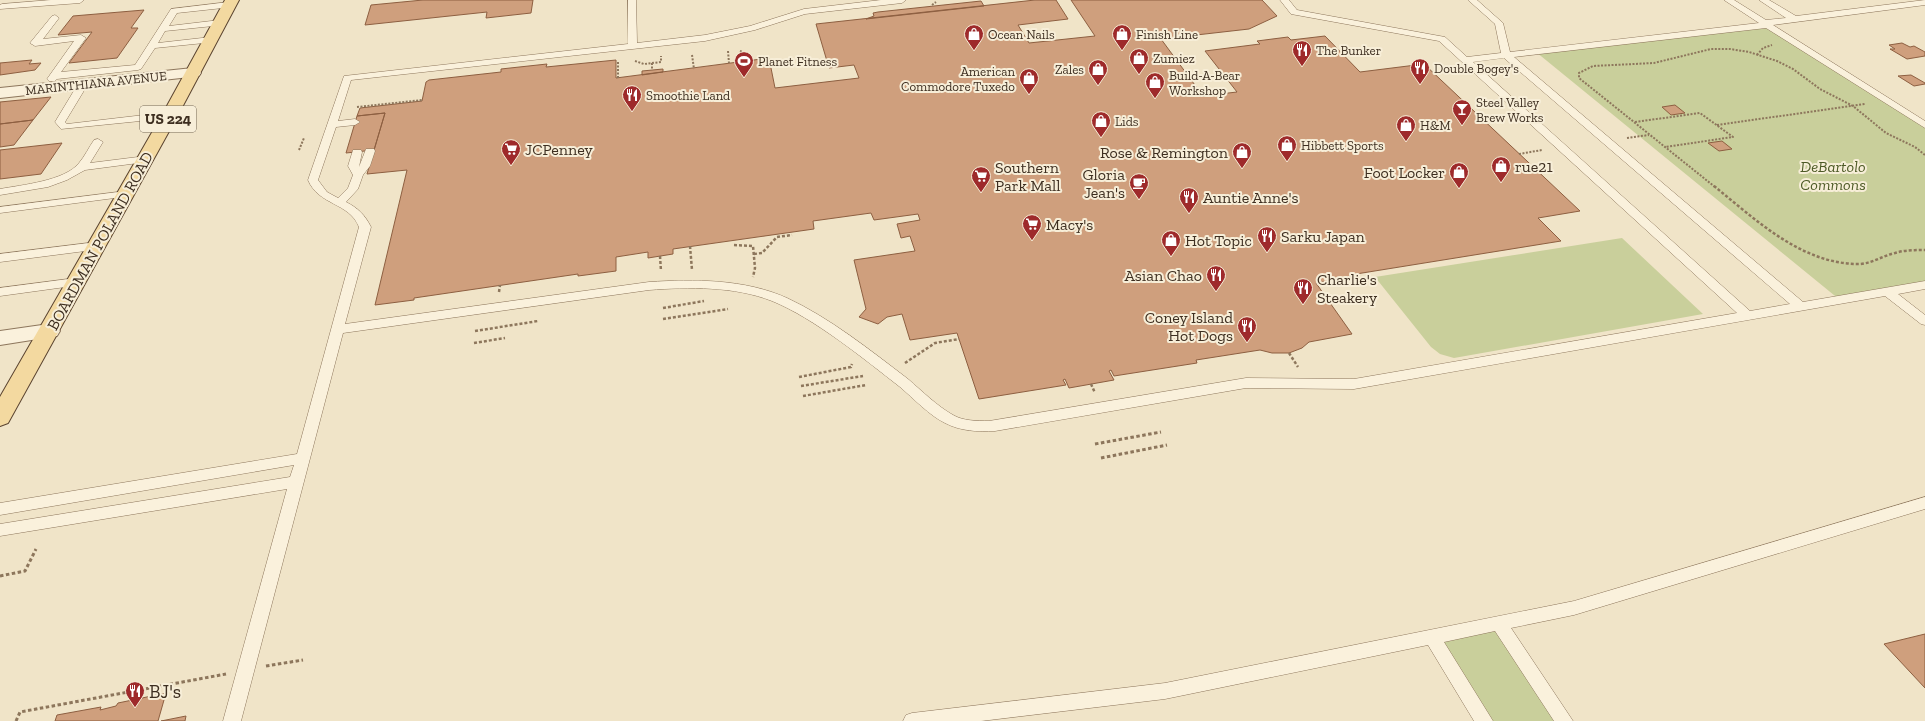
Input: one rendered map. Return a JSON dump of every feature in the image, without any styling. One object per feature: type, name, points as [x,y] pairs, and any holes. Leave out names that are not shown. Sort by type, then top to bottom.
[{"type":"main road","name":"BOARDMAN POLAND ROAD","points":[[1,414],[146,159],[193,73],[220,23],[226,2]]},
{"type":"street","name":"MARINTHIANA AVENUE","points":[[0,93],[50,82],[83,84],[135,73],[193,73]]},
{"type":"street","points":[[0,338],[49,331]]},
{"type":"lane","points":[[8,0],[2,7],[30,2],[80,0]]},
{"type":"lane","points":[[632,0],[634,50]]},
{"type":"lane","points":[[232,721],[365,227],[363,220],[358,213],[320,193],[315,187],[313,180],[347,78],[634,50],[726,34],[825,8],[902,0]]},
{"type":"lane","points":[[1284,0],[1294,12],[1442,39],[1748,316]]},
{"type":"lane","points":[[1472,0],[1499,23],[1506,55],[1801,306]]},
{"type":"lane","points":[[1728,0],[1925,125]]},
{"type":"lane","points":[[1763,0],[1794,19]]},
{"type":"lane","points":[[50,82],[135,73],[174,11],[226,2]]},
{"type":"lane","points":[[1465,60],[1765,24],[1925,2]]},
{"type":"lane","points":[[50,82],[81,38],[35,43],[55,18]]},
{"type":"lane","points":[[163,29],[220,23]]},
{"type":"lane","points":[[151,46],[211,40]]},
{"type":"lane","points":[[83,84],[60,122],[66,127],[170,115]]},
{"type":"lane","points":[[331,125],[355,122]]},
{"type":"lane","points":[[0,192],[44,185],[63,178],[82,166],[98,142]]},
{"type":"lane","points":[[339,203],[353,189],[370,151]]},
{"type":"lane","points":[[357,152],[353,166],[358,175]]},
{"type":"lane","points":[[82,166],[146,159]]},
{"type":"lane","points":[[0,210],[126,194]]},
{"type":"lane","points":[[0,258],[97,246]]},
{"type":"lane","points":[[0,292],[76,282]]},
{"type":"lane","points":[[338,328],[649,286],[675,284],[750,291],[788,303],[836,333],[878,363],[948,419],[961,425],[977,427],[995,426],[1246,383],[1354,384],[1925,285]]},
{"type":"lane","points":[[1886,292],[1925,322]]},
{"type":"lane","points":[[0,509],[303,458]]},
{"type":"lane","points":[[0,530],[297,482]]},
{"type":"lane","points":[[912,721],[1165,691],[1574,608],[1925,503]]},
{"type":"lane","points":[[1499,623],[1564,721]]},
{"type":"lane","points":[[1432,636],[1484,721]]},
{"type":"path","points":[[932,5],[936,2]]},
{"type":"path","points":[[1757,55],[1767,46],[1774,45]]},
{"type":"path","points":[[1925,155],[1908,142],[1882,130],[1852,106],[1816,87],[1793,69],[1757,55],[1722,48],[1704,50],[1660,63],[1641,65],[1614,64],[1591,67],[1579,73],[1579,78],[1778,238],[1803,250],[1839,262],[1858,264],[1871,262],[1894,253],[1925,250]]},
{"type":"path","points":[[634,50],[634,61],[644,64],[661,62],[661,51]]},
{"type":"path","points":[[728,51],[729,63]]},
{"type":"path","points":[[740,51],[743,52],[744,61]]},
{"type":"path","points":[[692,55],[694,69]]},
{"type":"path","points":[[618,56],[618,78]]},
{"type":"path","points":[[652,63],[652,70]]},
{"type":"path","points":[[356,108],[422,100]]},
{"type":"path","points":[[1717,125],[1866,104]]},
{"type":"path","points":[[1634,122],[1700,113],[1734,137],[1666,147]]},
{"type":"path","points":[[299,150],[304,138]]},
{"type":"path","points":[[754,254],[762,253],[777,237],[792,235]]},
{"type":"path","points":[[734,245],[752,246],[755,268],[752,280]]},
{"type":"path","points":[[690,246],[692,271]]},
{"type":"path","points":[[660,256],[661,271]]},
{"type":"path","points":[[663,308],[712,300]]},
{"type":"path","points":[[664,319],[728,308]]},
{"type":"path","points":[[475,331],[538,321]]},
{"type":"path","points":[[474,343],[505,338]]},
{"type":"path","points":[[903,364],[935,343],[959,339]]},
{"type":"path","points":[[799,377],[850,367],[852,364]]},
{"type":"path","points":[[801,386],[863,376]]},
{"type":"path","points":[[1091,384],[1096,395]]},
{"type":"path","points":[[803,396],[866,385]]},
{"type":"path","points":[[1095,444],[1161,432]]},
{"type":"path","points":[[1100,458],[1167,445]]},
{"type":"path","points":[[0,576],[25,571],[36,549]]},
{"type":"path","points":[[16,721],[20,712],[303,660]]},
{"type":"green space","name":"DeBartolo Commons","points":[[1767,25],[1925,125],[1925,285],[1840,300],[1536,52]]},
{"type":"green space","points":[[1622,238],[1703,314],[1454,358],[1440,354],[1431,347],[1375,277]]},
{"type":"green space","points":[[1499,623],[1564,721],[1484,721],[1432,637]]},
{"type":"building","points":[[423,0],[533,0],[531,13],[486,18],[487,12],[365,25],[371,5]]},
{"type":"building","name":"Southern Park Mall","points":[[1035,0],[1056,0],[1068,19],[1018,25],[1029,43],[1095,36],[1071,0],[1262,0],[1277,16],[1249,29],[1161,39],[1203,96],[1237,92],[1205,51],[1260,44],[1257,41],[1288,37],[1291,40],[1325,36],[1360,72],[1424,64],[1580,211],[1538,218],[1561,241],[1356,274],[1358,276],[1316,283],[1352,334],[1309,342],[1302,348],[1289,353],[1272,353],[1260,350],[1196,360],[1197,363],[1114,376],[1111,370],[1109,371],[1114,380],[1069,388],[1065,379],[1063,380],[1066,385],[979,399],[957,333],[910,340],[902,314],[887,317],[878,324],[859,317],[866,309],[854,260],[915,251],[910,236],[901,238],[897,224],[920,220],[918,214],[874,220],[871,213],[813,221],[814,229],[673,249],[673,254],[648,258],[648,252],[616,257],[616,271],[578,276],[578,274],[375,305],[407,170],[367,174],[385,113],[357,116],[360,108],[422,101],[426,82],[429,80],[501,72],[501,69],[547,64],[546,67],[616,60],[616,78],[769,58],[775,88],[859,78],[854,65],[829,68],[816,24]]},
{"type":"building","points":[[981,1],[984,6],[866,19],[874,16],[873,13],[878,12]]},
{"type":"building","points":[[144,10],[131,28],[138,28],[117,58],[69,63],[92,32],[58,35],[73,16]]},
{"type":"building","points":[[1902,43],[1910,47],[1914,46],[1925,52],[1925,56],[1907,59],[1890,49],[1895,49],[1889,45]]},
{"type":"building","points":[[32,60],[29,64],[41,63],[35,70],[0,75],[0,63]]},
{"type":"building","points":[[663,69],[663,72],[642,75],[642,71]]},
{"type":"building","points":[[1911,75],[1925,84],[1914,86],[1898,76]]},
{"type":"building","points":[[51,97],[33,120],[0,124],[0,102]]},
{"type":"building","points":[[1675,105],[1685,113],[1671,115],[1662,107]]},
{"type":"building","points":[[385,113],[374,150],[346,153],[357,116]]},
{"type":"building","points":[[33,120],[14,145],[0,147],[0,124]]},
{"type":"building","points":[[1722,141],[1732,149],[1719,151],[1708,143]]},
{"type":"building","points":[[62,143],[41,174],[0,179],[0,150]]},
{"type":"building","points":[[1925,634],[1925,688],[1884,644]]},
{"type":"building","name":"BJ's","points":[[166,693],[158,721],[55,721],[57,715],[101,707],[100,710],[116,706],[118,703]]},
{"type":"building","name":"BJ's","points":[[186,716],[185,721],[161,721]]},
{"type":"place","name":"Ocean Nails","points":[[974,51]]},
{"type":"place","name":"Finish Line","points":[[1122,51]]},
{"type":"place","name":"The Bunker","points":[[1302,67]]},
{"type":"place","name":"Zumiez","points":[[1139,75]]},
{"type":"place","name":"Planet Fitness","points":[[744,78]]},
{"type":"place","name":"Double Bogey's","points":[[1420,85]]},
{"type":"place","name":"Zales","points":[[1098,86]]},
{"type":"place","name":"American Commodore Tuxedo","points":[[1029,95]]},
{"type":"place","name":"Build-A-Bear Workshop","points":[[1155,99]]},
{"type":"place","name":"Smoothie Land","points":[[632,112]]},
{"type":"place","name":"Steel Valley Brew Works","points":[[1462,126]]},
{"type":"place","name":"Lids","points":[[1101,138]]},
{"type":"place","name":"H&M","points":[[1406,142]]},
{"type":"place","name":"Hibbett Sports","points":[[1287,162]]},
{"type":"place","name":"JCPenney","points":[[511,166]]},
{"type":"place","name":"Rose & Remington","points":[[1242,169]]},
{"type":"place","name":"rue21","points":[[1501,183]]},
{"type":"place","name":"Foot Locker","points":[[1459,189]]},
{"type":"place","name":"Southern Park Mall","points":[[981,193]]},
{"type":"place","name":"Gloria Jean's","points":[[1139,200]]},
{"type":"place","name":"Auntie Anne's","points":[[1189,214]]},
{"type":"place","name":"Macy's","points":[[1032,241]]},
{"type":"place","name":"Sarku Japan","points":[[1267,253]]},
{"type":"place","name":"Hot Topic","points":[[1171,257]]},
{"type":"place","name":"Asian Chao","points":[[1216,292]]},
{"type":"place","name":"Charlie's Steakery","points":[[1303,305]]},
{"type":"place","name":"Coney Island Hot Dogs","points":[[1247,343]]},
{"type":"place","name":"BJ's","points":[[135,708]]}]
